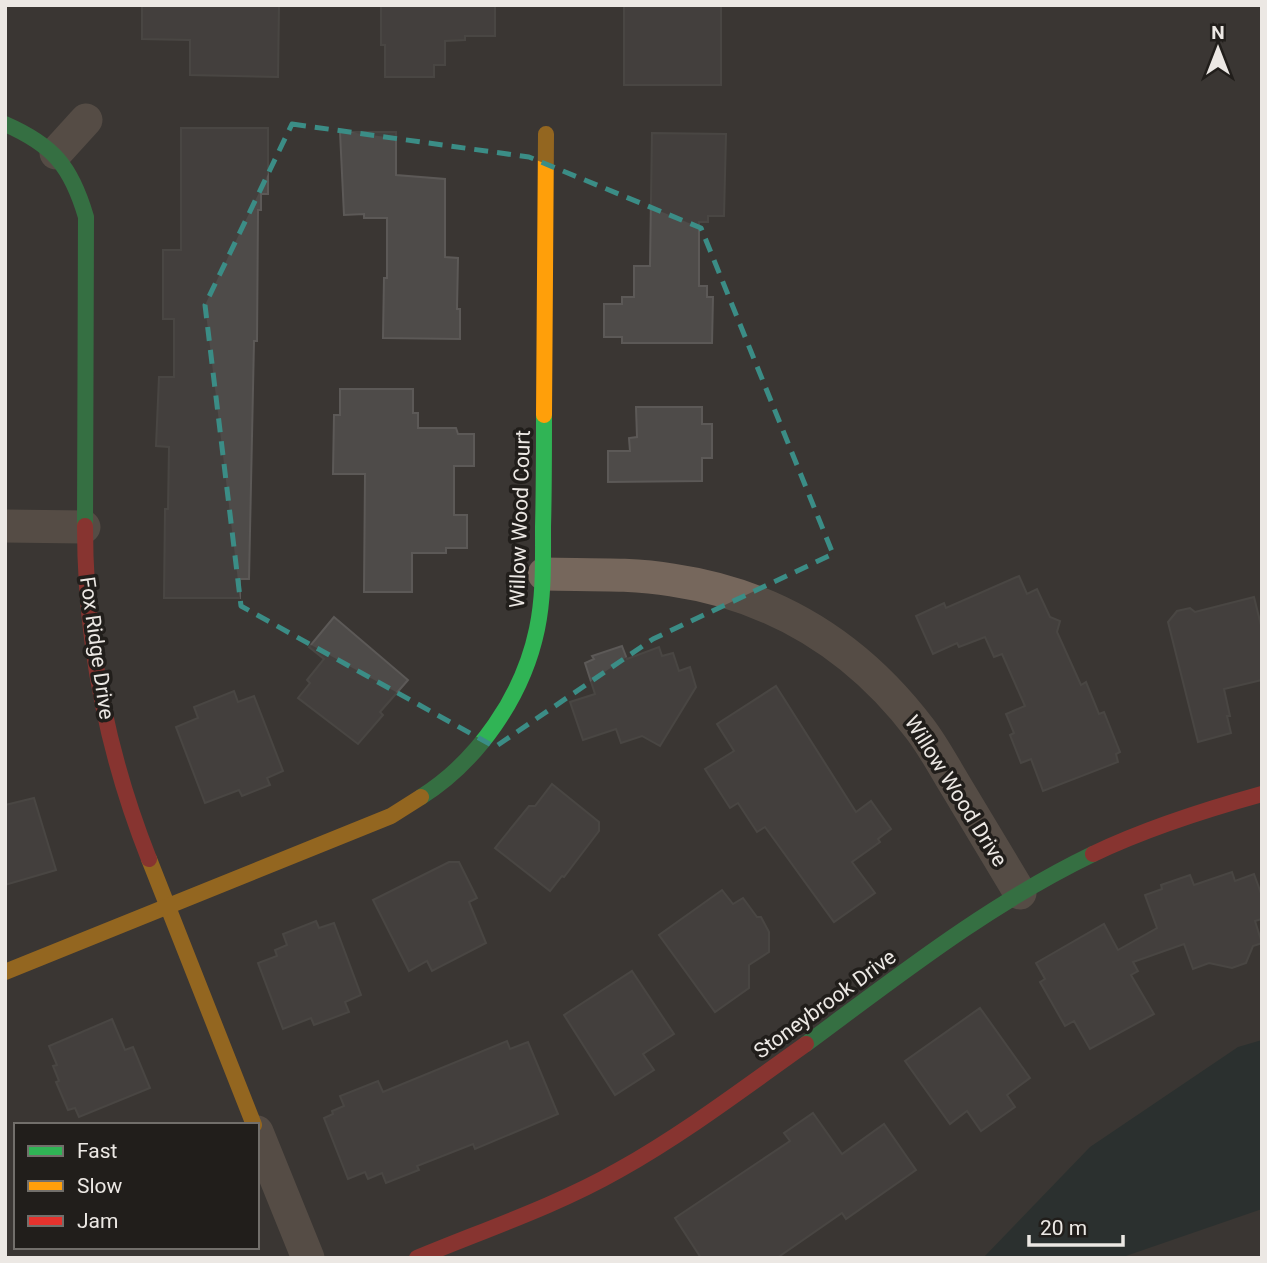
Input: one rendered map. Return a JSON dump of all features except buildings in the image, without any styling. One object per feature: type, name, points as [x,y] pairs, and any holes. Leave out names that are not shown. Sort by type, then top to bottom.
[{"type":"street","points":[[5,124],[32,135],[55,153],[86,120]]},
{"type":"street","name":"Willow Wood Court","points":[[5,972],[391,816],[432,790],[465,760],[496,722],[518,684],[535,638],[544,574],[546,134]]},
{"type":"street","name":"Fox Ridge Drive","points":[[55,153],[79,189],[86,217],[84,527],[92,639],[105,718],[130,812],[253,1123]]},
{"type":"street","points":[[5,526],[84,527]]},
{"type":"street","name":"Willow Wood Drive","points":[[544,574],[670,579],[720,589],[773,608],[812,628],[870,672],[922,731],[1020,893]]},
{"type":"street","name":"Stoneybrook Drive","points":[[417,1258],[534,1210],[616,1172],[681,1133],[955,935],[1020,893],[1118,842],[1203,810],[1262,794]]},
{"type":"street","points":[[259,1137],[309,1258]]},
{"type":"highlighted area","points":[[292,124],[529,157],[701,228],[833,554],[653,639],[495,747],[241,606],[205,305]]},
{"type":"shaded area","points":[[1262,1040],[1262,1209],[1120,1258],[983,1258],[1090,1147],[1238,1047]]},
{"type":"traffic: fast","points":[[5,124],[36,140],[58,159],[74,184],[86,217],[85,526]]},
{"type":"traffic: fast","points":[[421,797],[442,782],[479,746],[509,702],[530,654],[537,629],[542,591],[544,415]]},
{"type":"traffic: fast","points":[[806,1044],[981,918],[1017,895],[1093,854]]},
{"type":"traffic: slow","points":[[544,415],[546,134]]},
{"type":"traffic: slow","points":[[5,972],[391,816],[421,797]]},
{"type":"traffic: slow","points":[[149,859],[253,1123]]},
{"type":"traffic: jam","points":[[85,526],[89,611],[101,695],[121,778],[149,859]]},
{"type":"traffic: jam","points":[[1093,854],[1176,820],[1262,794]]},
{"type":"traffic: jam","points":[[417,1258],[545,1206],[619,1170],[691,1125],[806,1044]]}]
